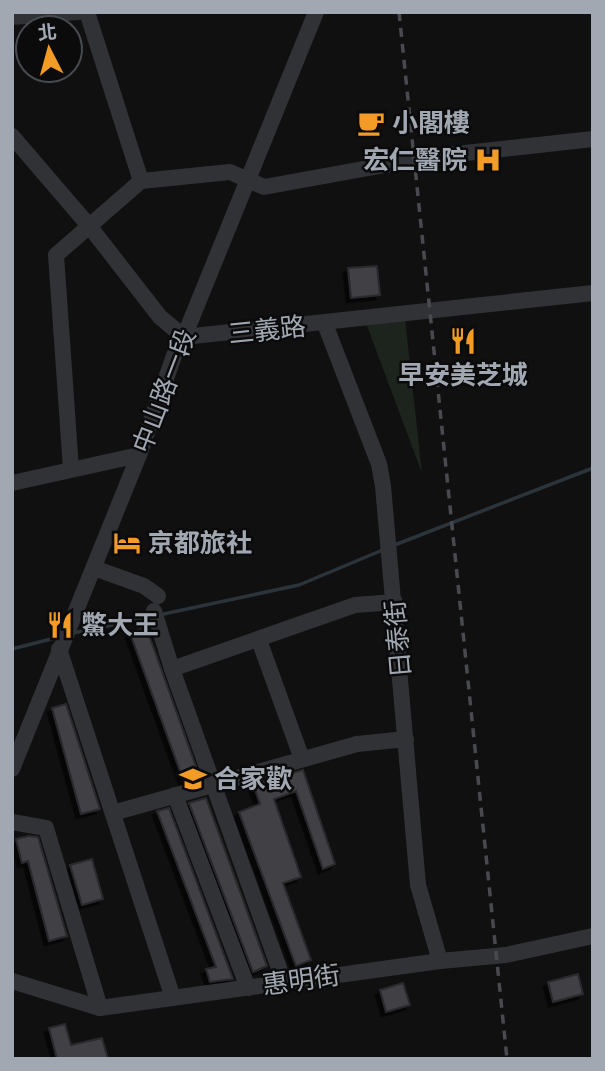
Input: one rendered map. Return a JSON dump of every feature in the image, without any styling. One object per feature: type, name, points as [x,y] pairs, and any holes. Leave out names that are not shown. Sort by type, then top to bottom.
[{"type":"street","points":[[12,17],[78,12]]},
{"type":"street","points":[[87,12],[142,181]]},
{"type":"street","name":"中山路一段","points":[[12,769],[139,455],[175,353],[184,337],[316,12]]},
{"type":"street","points":[[12,136],[90,227],[160,317],[184,337]]},
{"type":"street","points":[[71,468],[56,255],[142,181],[230,172],[264,187],[429,158],[593,139]]},
{"type":"street","name":"三義路","points":[[184,337],[325,324],[593,293]]},
{"type":"street","name":"日泰街","points":[[325,324],[379,464],[395,602],[418,885],[440,961]]},
{"type":"street","points":[[12,483],[139,455]]},
{"type":"street","points":[[94,568],[144,586],[156,603],[172,669],[280,971],[281,983]]},
{"type":"street","points":[[172,669],[355,605],[395,602]]},
{"type":"street","points":[[259,640],[302,759]]},
{"type":"street","points":[[59,649],[173,998]]},
{"type":"street","points":[[113,813],[357,744],[406,739]]},
{"type":"street","points":[[175,795],[248,988]]},
{"type":"street","points":[[12,822],[46,828],[100,1008]]},
{"type":"street","name":"惠明街","points":[[12,981],[100,1008],[440,961],[506,955],[593,936]]},
{"type":"shaded area","points":[[405,319],[422,473],[366,323]]},
{"type":"building","points":[[377,266],[380,295],[351,298],[348,268]]},
{"type":"building","points":[[146,627],[200,778],[184,782],[130,633]]},
{"type":"building","points":[[66,704],[100,809],[81,814],[52,708]]},
{"type":"building","points":[[303,770],[335,864],[323,869],[296,791],[274,799],[301,877],[283,883],[311,960],[296,966],[239,812],[260,804],[253,784]]},
{"type":"building","points":[[206,798],[267,966],[253,972],[189,803]]},
{"type":"building","points":[[169,808],[233,979],[210,982],[206,969],[216,967],[157,811]]},
{"type":"building","points":[[38,837],[67,936],[49,941],[28,861],[22,863],[16,839]]},
{"type":"building","points":[[92,859],[103,899],[82,905],[70,865]]},
{"type":"building","points":[[578,974],[583,994],[553,1002],[548,982]]},
{"type":"building","points":[[403,983],[410,1005],[386,1012],[380,990]]},
{"type":"building","points":[[65,1024],[71,1045],[102,1038],[108,1059],[57,1059],[49,1028]]},
{"type":"waterway","points":[[392,546],[593,468]]},
{"type":"waterway","points":[[159,615],[299,585],[385,549]]},
{"type":"waterway","points":[[73,633],[151,617]]},
{"type":"waterway","points":[[12,649],[59,637]]},
{"type":"railway","points":[[399,12],[507,1059]]},
{"type":"place","name":"小閣樓","points":[[371,123]]},
{"type":"place","name":"宏仁醫院","points":[[488,160]]},
{"type":"place","name":"早安美芝城","points":[[463,341]]},
{"type":"place","name":"京都旅社","points":[[127,543]]},
{"type":"place","name":"鱉大王","points":[[60,625]]},
{"type":"place","name":"合家歡","points":[[193,779]]}]
